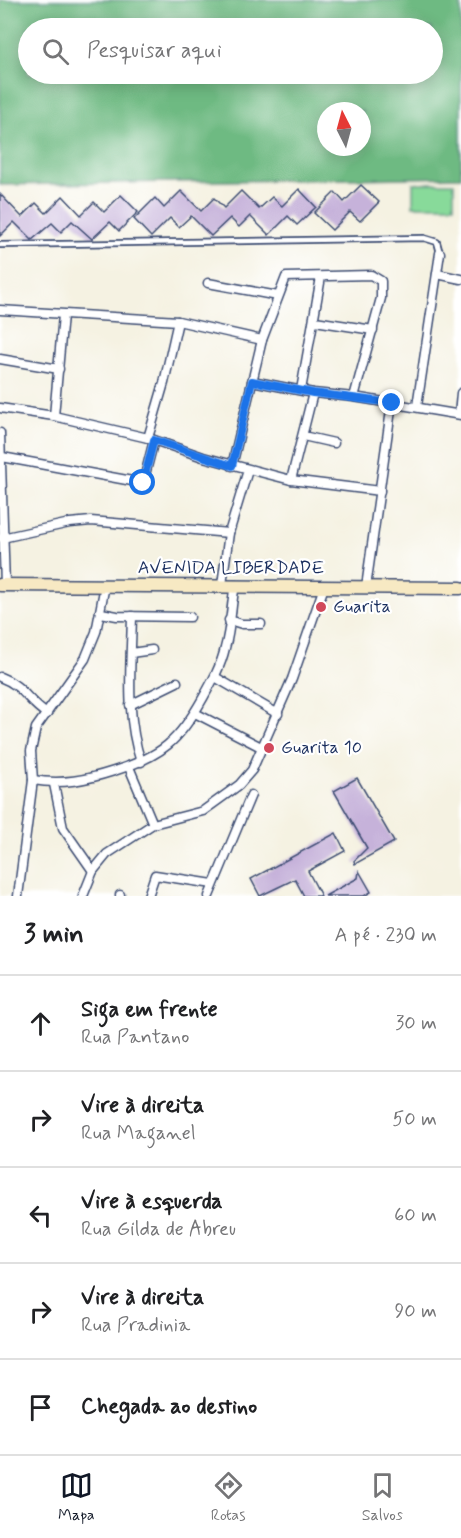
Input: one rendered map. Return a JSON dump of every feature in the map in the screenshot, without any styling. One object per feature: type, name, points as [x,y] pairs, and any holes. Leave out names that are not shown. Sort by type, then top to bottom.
[{"type":"main road","name":"AVENIDA LIBERDADE","points":[[3,585],[461,588]]},
{"type":"street","points":[[417,406],[440,253]]},
{"type":"street","points":[[437,274],[461,279]]},
{"type":"street","points":[[232,466],[262,340],[286,277],[376,276],[382,287],[373,330],[354,397]]},
{"type":"street","points":[[300,390],[315,321],[321,277]]},
{"type":"street","points":[[208,283],[278,296]]},
{"type":"street","points":[[0,310],[178,321],[262,340]]},
{"type":"street","points":[[54,416],[63,315]]},
{"type":"street","points":[[2,458],[134,482],[145,482],[151,439],[178,321]]},
{"type":"street","points":[[315,321],[373,330]]},
{"type":"street","points":[[0,359],[59,369]]},
{"type":"street","points":[[252,381],[313,393],[417,406],[460,415],[461,393]]},
{"type":"street","points":[[291,480],[313,393]]},
{"type":"street","points":[[366,587],[392,403]]},
{"type":"street","points":[[0,408],[54,416],[151,439],[232,466],[291,480],[380,491]]},
{"type":"street","points":[[0,433],[3,585]]},
{"type":"street","points":[[303,436],[334,443]]},
{"type":"street","points":[[33,780],[54,783],[90,779],[141,762],[176,739],[195,712],[215,677],[226,646],[229,620],[230,533],[248,470]]},
{"type":"street","points":[[2,538],[58,525],[91,521],[230,533]]},
{"type":"street","points":[[18,896],[33,780],[31,751],[36,728],[85,659],[101,613],[105,585]]},
{"type":"street","points":[[83,896],[93,871],[107,854],[153,824],[203,811],[239,785],[252,770],[278,714],[324,587]]},
{"type":"street","points":[[101,613],[190,617]]},
{"type":"street","points":[[132,616],[130,705],[133,738],[141,762]]},
{"type":"street","points":[[229,620],[243,624],[261,624]]},
{"type":"street","points":[[131,653],[152,650]]},
{"type":"street","points":[[0,677],[17,684],[34,705],[46,714]]},
{"type":"street","points":[[215,677],[278,714]]},
{"type":"street","points":[[130,705],[177,682]]},
{"type":"street","points":[[195,712],[261,747]]},
{"type":"street","points":[[129,767],[153,824]]},
{"type":"street","points":[[54,783],[63,828],[93,871]]},
{"type":"street","points":[[209,896],[251,795]]},
{"type":"street","points":[[148,896],[154,875],[213,884]]},
{"type":"lane","points":[[0,245],[424,238],[437,242],[440,253]]},
{"type":"green space","points":[[0,0],[461,0],[461,177],[0,185]]},
{"type":"green space","points":[[413,183],[454,183],[454,206],[413,206]]},
{"type":"building","points":[[361,185],[379,202],[360,221],[350,212],[332,230],[314,213],[335,192],[344,202]]},
{"type":"building","points":[[299,189],[316,207],[297,225],[288,216],[269,235],[250,216],[239,227],[230,218],[211,236],[191,216],[179,227],[170,218],[151,237],[134,219],[155,198],[164,208],[181,191],[201,211],[214,198],[224,208],[241,191],[259,209],[272,197],[282,206]]},
{"type":"building","points":[[0,194],[22,217],[36,203],[46,213],[63,196],[81,215],[94,202],[104,212],[121,195],[138,212],[119,231],[110,222],[92,239],[72,221],[61,232],[52,223],[32,240],[14,222],[0,236]]},
{"type":"building","points":[[357,778],[394,842],[355,864],[354,861],[367,848],[334,791]]},
{"type":"building","points":[[336,833],[345,851],[308,871],[321,896],[304,896],[295,879],[260,896],[251,879]]},
{"type":"building","points":[[359,871],[371,892],[364,896],[325,896],[358,878]]},
{"type":"place","name":"Guarita","points":[[321,607]]},
{"type":"place","name":"Guarita 10","points":[[269,748]]},
{"type":"route","points":[[143,483],[146,479],[154,440],[232,466],[252,381],[313,393],[392,403]]}]
